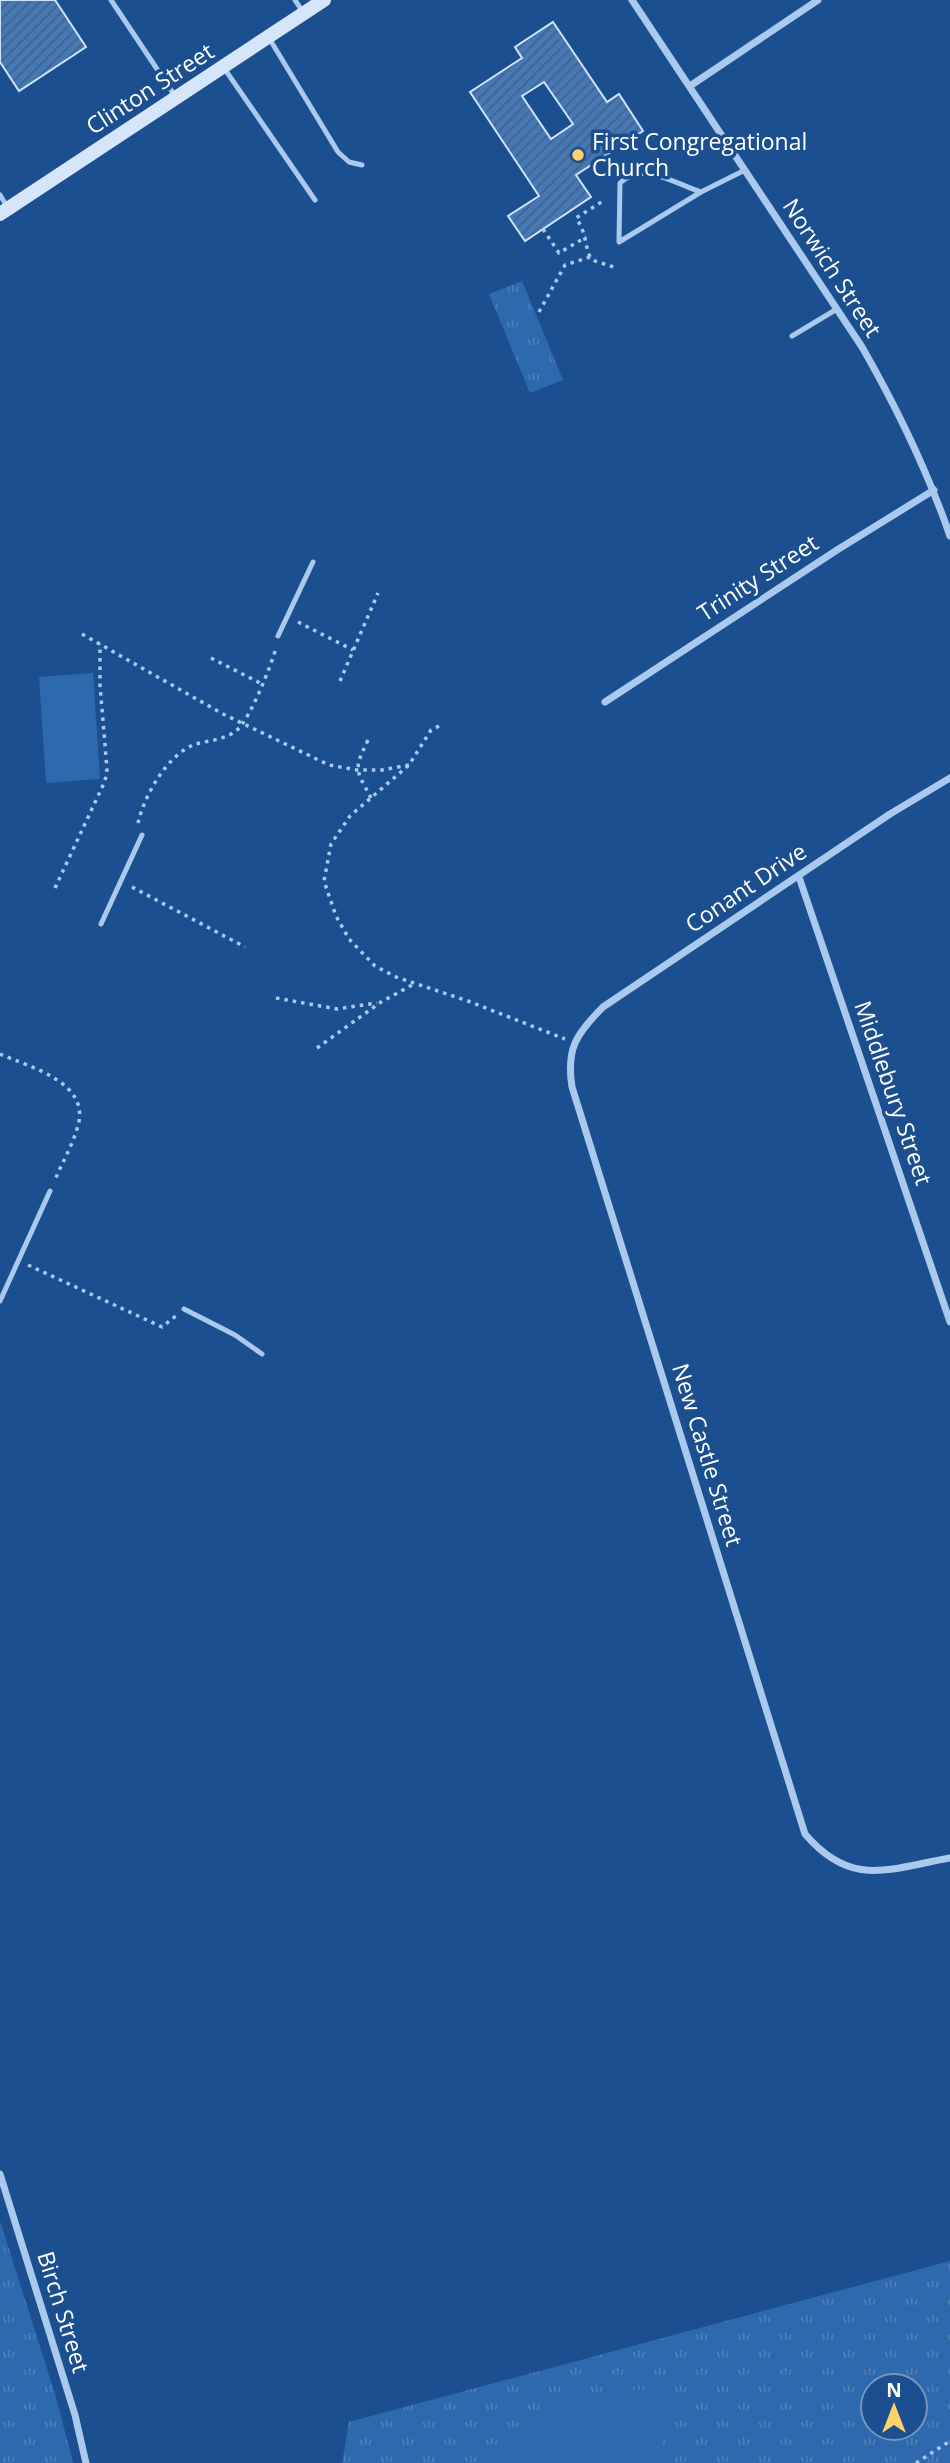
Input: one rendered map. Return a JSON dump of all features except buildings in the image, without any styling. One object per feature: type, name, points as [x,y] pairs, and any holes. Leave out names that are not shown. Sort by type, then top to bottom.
[{"type":"main road","name":"Clinton Street","points":[[4,211],[324,0]]},
{"type":"street","name":"Norwich Street","points":[[632,0],[837,309],[895,405],[934,490],[950,536]]},
{"type":"street","points":[[690,86],[818,0]]},
{"type":"street","name":"Trinity Street","points":[[605,702],[837,550],[934,490]]},
{"type":"street","name":"Conant Drive","points":[[575,1043],[587,1023],[603,1007],[890,814],[950,778]]},
{"type":"street","name":"Middlebury Street","points":[[799,877],[950,1322]]},
{"type":"street","name":"New Castle Street","points":[[575,1043],[569,1065],[572,1087],[805,1833],[820,1852],[840,1865],[862,1871],[950,1858]]},
{"type":"street","name":"Birch Street","points":[[0,2174],[75,2415],[86,2463]]},
{"type":"lane","points":[[111,0],[177,99]]},
{"type":"lane","points":[[295,0],[304,14]]},
{"type":"lane","points":[[269,38],[338,152],[349,162],[362,165]]},
{"type":"lane","points":[[224,68],[315,200]]},
{"type":"lane","points":[[701,192],[648,172],[631,173],[620,183],[620,242],[701,192],[745,170]]},
{"type":"lane","points":[[0,195],[4,211]]},
{"type":"lane","points":[[792,336],[837,309]]},
{"type":"lane","points":[[278,636],[313,562]]},
{"type":"lane","points":[[101,924],[142,835]]},
{"type":"lane","points":[[0,1301],[50,1191]]},
{"type":"lane","points":[[184,1309],[235,1335],[262,1354]]},
{"type":"path","points":[[603,201],[576,218],[586,237],[590,257],[617,268]]},
{"type":"path","points":[[543,229],[559,253],[586,237]]},
{"type":"path","points":[[539,312],[565,265],[590,257]]},
{"type":"path","points":[[340,681],[378,593]]},
{"type":"path","points":[[287,617],[353,650]]},
{"type":"path","points":[[82,634],[243,723],[329,765],[357,770],[383,770],[410,765]]},
{"type":"path","points":[[142,835],[137,821],[159,775],[169,762],[181,750],[229,736],[243,723],[276,651],[278,636]]},
{"type":"path","points":[[55,888],[105,781],[107,769],[100,685],[100,644]]},
{"type":"path","points":[[211,658],[262,684]]},
{"type":"path","points":[[439,726],[431,730],[410,765],[350,816],[331,844],[324,881],[327,896],[349,939],[360,954],[375,966],[414,984],[468,1001],[575,1043]]},
{"type":"path","points":[[368,740],[357,763],[357,770],[371,798]]},
{"type":"path","points":[[120,881],[245,947]]},
{"type":"path","points":[[317,1048],[381,1002],[414,984]]},
{"type":"path","points":[[276,998],[337,1009],[381,1002]]},
{"type":"path","points":[[0,1054],[57,1079],[69,1088],[78,1100],[81,1114],[78,1128],[50,1191]]},
{"type":"path","points":[[19,1261],[162,1327],[184,1309]]},
{"type":"path","points":[[916,2463],[950,2441]]},
{"type":"green space","points":[[522,281],[563,380],[530,393],[489,294]]},
{"type":"green space","points":[[93,673],[100,779],[46,783],[39,677]]},
{"type":"green space","points":[[0,2221],[56,2397],[73,2463],[0,2463]]},
{"type":"green space","points":[[950,2261],[950,2463],[342,2463],[349,2422]]},
{"type":"green space","points":[[612,2390],[667,2390],[661,2463],[486,2463],[512,2434],[542,2414],[574,2400]]},
{"type":"place","name":"First Congregational Church","points":[[578,155]]}]
